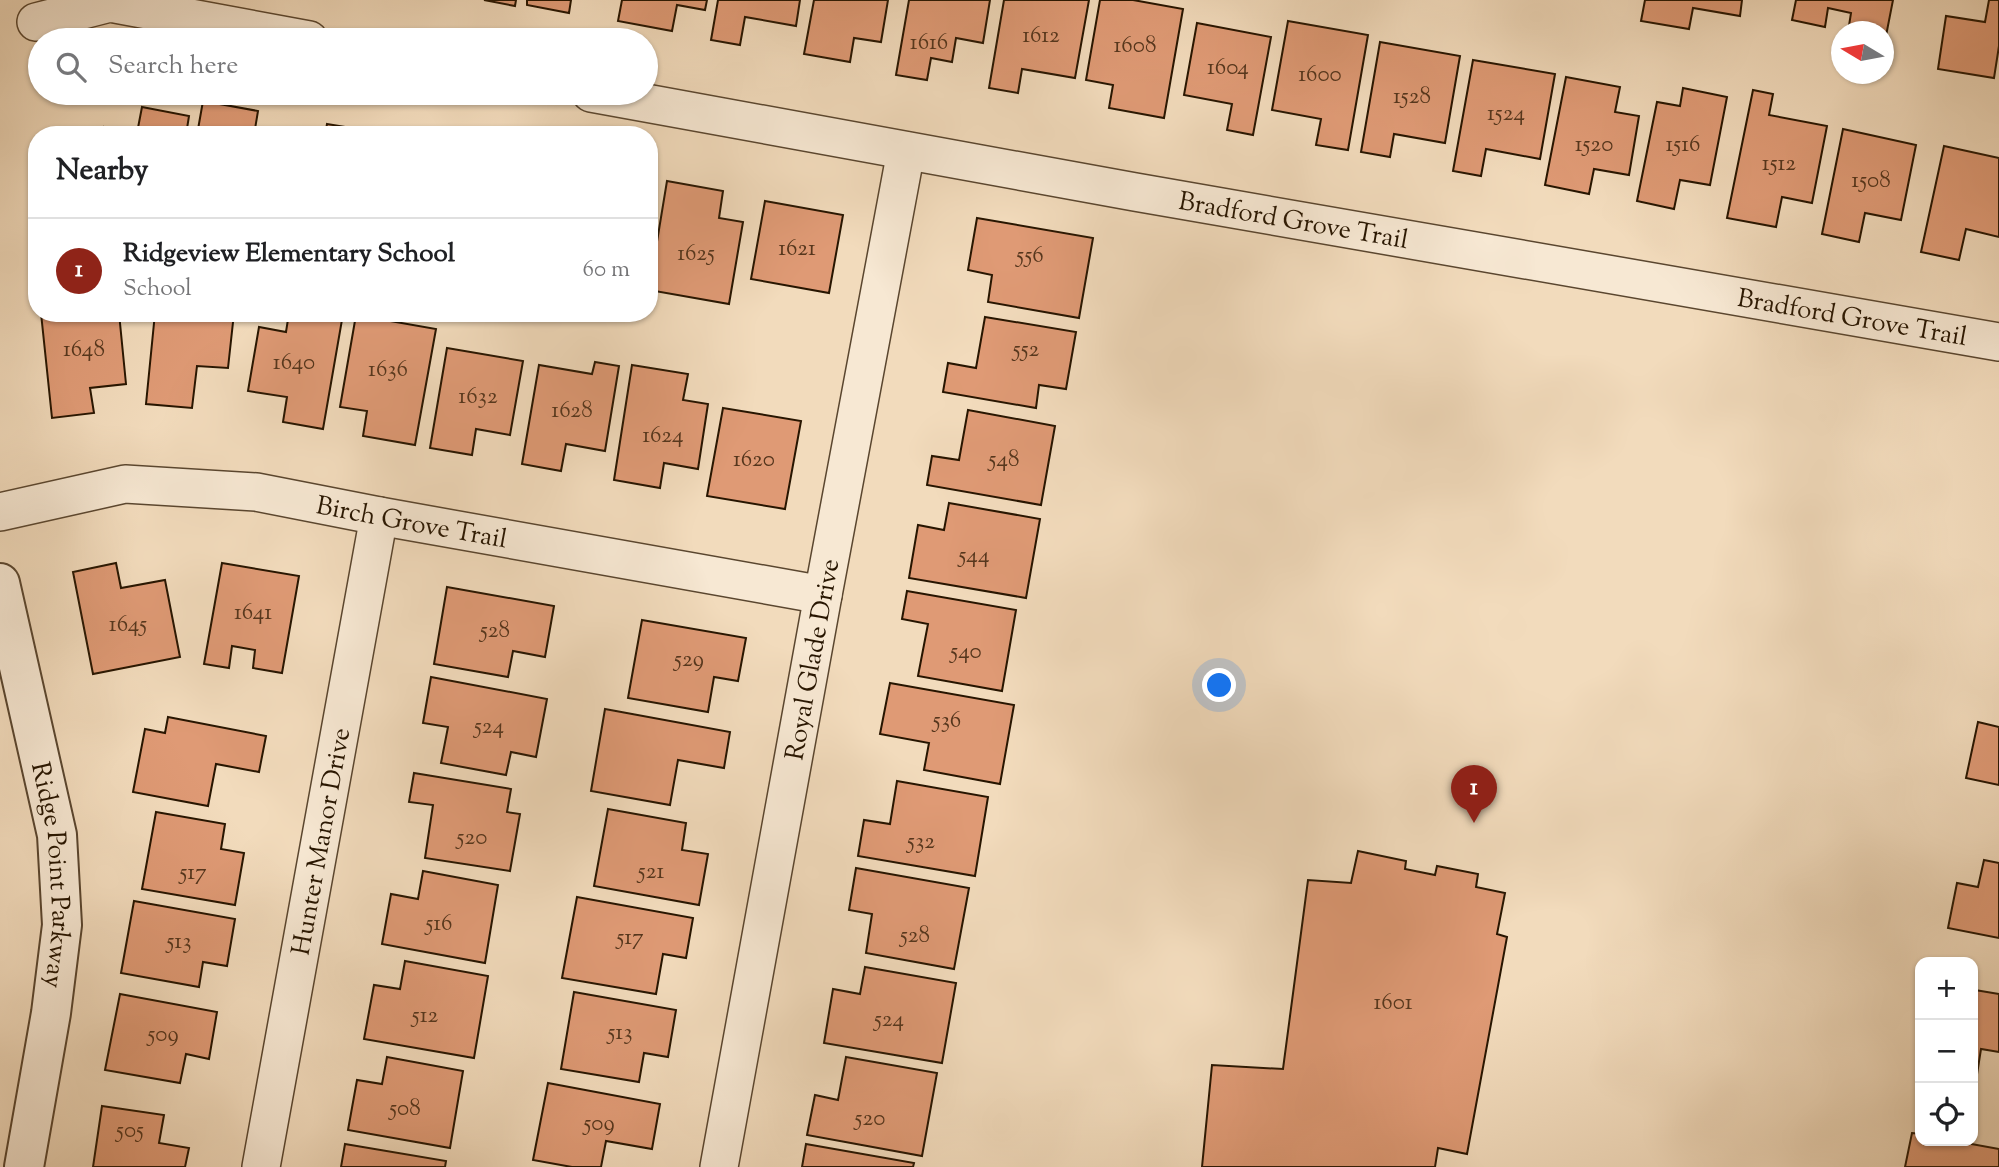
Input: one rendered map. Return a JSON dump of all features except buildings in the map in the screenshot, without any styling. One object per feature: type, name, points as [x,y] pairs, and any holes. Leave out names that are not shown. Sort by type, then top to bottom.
[{"type":"street","points":[[36,22],[110,3],[244,28]]},
{"type":"street","name":"Bradford Grove Trail","points":[[656,105],[1999,341]]},
{"type":"street","name":"Royal Glade Drive","points":[[719,1167],[822,595],[906,151]]},
{"type":"street","name":"Birch Grove Trail","points":[[0,512],[125,484],[256,492],[822,595]]},
{"type":"street","name":"Hunter Manor Drive","points":[[261,1167],[379,516]]},
{"type":"street","name":"Ridge Point Parkway","points":[[0,583],[57,835],[62,925],[51,1013],[24,1167]]},
{"type":"place","name":"Ridgeview Elementary School","points":[[1474,823]]}]
